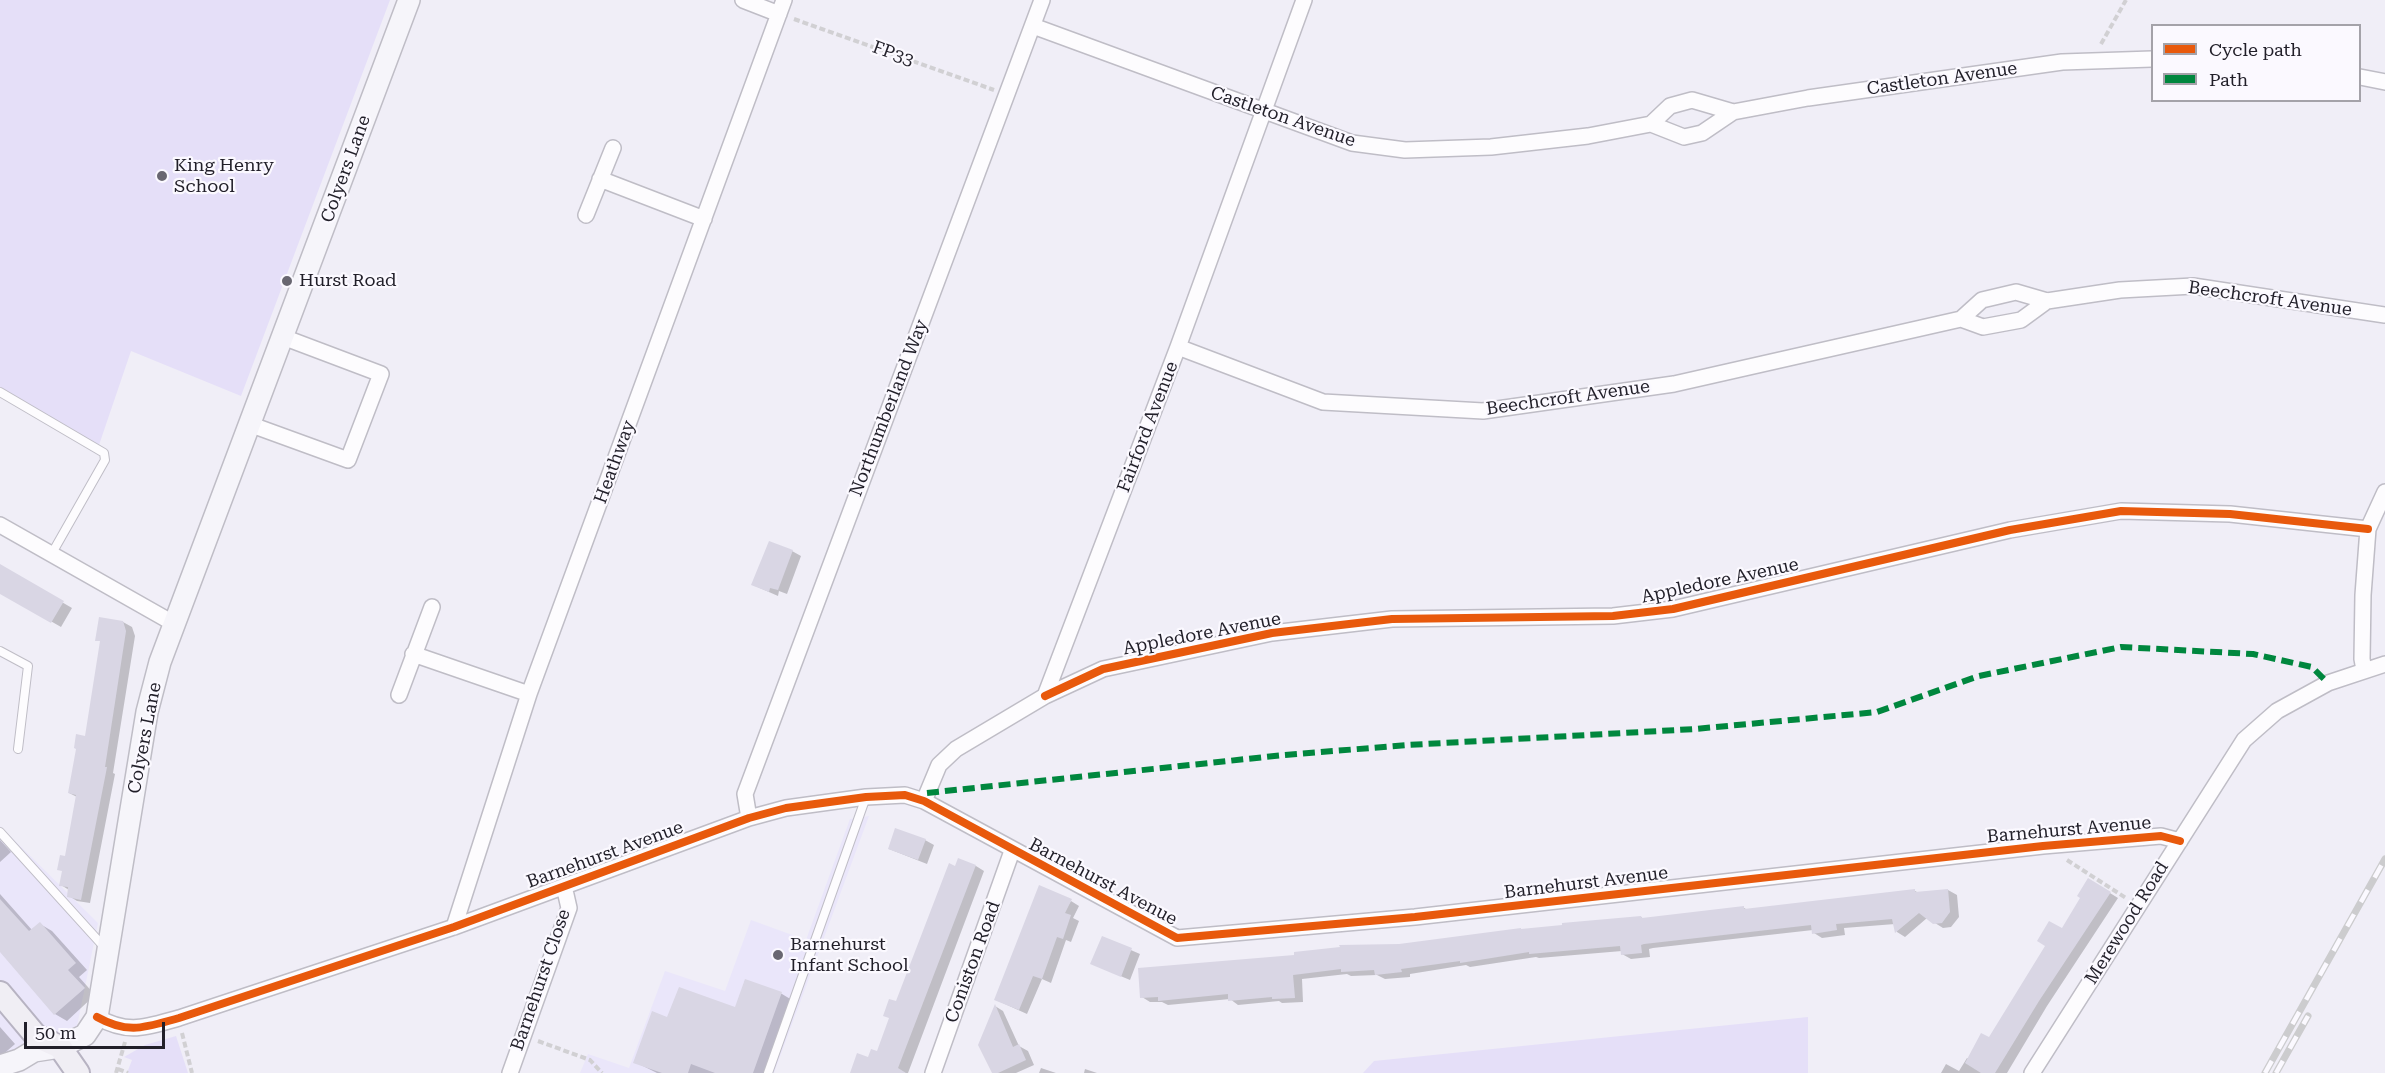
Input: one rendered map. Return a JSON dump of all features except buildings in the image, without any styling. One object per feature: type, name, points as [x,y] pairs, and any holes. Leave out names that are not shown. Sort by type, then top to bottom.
[{"type":"main road","points":[[0,993],[36,1036],[60,1047],[78,1073]]},
{"type":"street","name":"Colyers Lane","points":[[97,1017],[147,712],[160,662],[409,0]]},
{"type":"street","points":[[743,0],[782,7]]},
{"type":"street","name":"Northumberland Way","points":[[749,818],[745,794],[1042,0]]},
{"type":"street","name":"Fairford Avenue","points":[[1045,696],[1178,347],[1304,0]]},
{"type":"street","name":"Heathway","points":[[454,927],[529,694],[782,7]]},
{"type":"street","name":"Castleton Avenue","points":[[1033,26],[1352,143],[1405,150],[1491,147],[1588,136],[1651,124],[1684,137],[1702,133],[1733,112],[1808,98],[2039,66],[2151,59]]},
{"type":"street","points":[[2361,77],[2385,82]]},
{"type":"street","name":"Castleton Avenue","points":[[1651,124],[1670,106],[1692,100],[1733,112]]},
{"type":"street","points":[[586,215],[613,148]]},
{"type":"street","points":[[600,179],[704,219]]},
{"type":"street","name":"Beechcroft Avenue","points":[[1178,347],[1323,402],[1483,411],[1674,384],[1961,319],[1982,300],[2016,292],[2047,301],[2120,290],[2193,286],[2385,315]]},
{"type":"street","name":"Beechcroft Avenue","points":[[1961,319],[1983,327],[2021,320],[2047,301]]},
{"type":"street","points":[[249,424],[348,460],[381,375],[283,337]]},
{"type":"street","points":[[2364,670],[2363,595],[2368,529],[2385,492]]},
{"type":"street","name":"Appledore Avenue","points":[[1045,696],[1103,669],[1272,633],[1392,619],[1613,616],[1673,609],[2010,530],[2121,511],[2230,514],[2368,529]]},
{"type":"street","points":[[0,525],[173,623]]},
{"type":"street","points":[[399,696],[432,608]]},
{"type":"street","points":[[413,654],[529,694]]},
{"type":"street","name":"Merewood Road","points":[[2032,1073],[2244,740],[2277,711],[2328,683],[2385,664]]},
{"type":"street","points":[[924,801],[939,765],[956,749],[1045,696]]},
{"type":"street","name":"Barnehurst Avenue","points":[[97,1017],[110,1024],[128,1029],[140,1029],[179,1018],[454,927],[749,818],[786,808],[866,797],[905,795],[924,801],[1012,851],[1177,938],[1416,917],[2043,846],[2161,836],[2180,841]]},
{"type":"street","name":"Coniston Road","points":[[933,1073],[1012,851]]},
{"type":"street","name":"Barnehurst Close","points":[[510,1073],[569,908],[564,886]]},
{"type":"street","points":[[0,1066],[19,1060],[34,1051],[60,1047],[85,1035],[97,1017]]},
{"type":"lane","points":[[0,392],[104,453],[105,460],[51,555]]},
{"type":"lane","points":[[0,651],[28,666],[18,749]]},
{"type":"lane","points":[[768,1073],[866,797]]},
{"type":"lane","points":[[0,832],[108,951]]},
{"type":"path","points":[[2092,61],[2126,0]]},
{"type":"path","points":[[2073,864],[2125,897]]},
{"type":"path","points":[[128,1029],[117,1071],[128,1073]]},
{"type":"path","points":[[182,1034],[192,1073]]},
{"type":"path","points":[[523,1036],[590,1060],[602,1073]]},
{"type":"shaded area","name":"King Henry School","points":[[0,0],[390,0],[241,396],[131,351],[99,445],[0,387]]},
{"type":"shaded area","name":"Barnehurst Infant School","points":[[869,816],[774,1073],[580,1073],[588,1054],[629,1068],[665,971],[725,991],[751,920],[806,940],[850,819]]},
{"type":"shaded area","points":[[0,826],[98,923],[77,1026],[0,1056]]},
{"type":"shaded area","points":[[1808,1017],[1808,1073],[1363,1073],[1374,1061]]},
{"type":"shaded area","points":[[176,1036],[188,1073],[127,1073],[132,1060],[124,1057],[145,1045]]},
{"type":"railway","points":[[2265,1073],[2385,859]]},
{"type":"railway","points":[[2276,1073],[2308,1016]]},
{"type":"marked path","points":[[927,793],[1284,755],[1408,745],[1695,729],[1877,712],[1979,676],[2121,647],[2253,654],[2312,667],[2328,683]]},
{"type":"cycle path","points":[[1045,696],[1103,669],[1272,633],[1392,619],[1613,616],[1673,609],[2010,530],[2121,511],[2230,514],[2368,529]]},
{"type":"cycle path","points":[[97,1017],[108,1023],[128,1028],[138,1028],[179,1018],[454,927],[749,818],[786,808],[866,797],[905,795],[924,801],[1177,938],[1415,917],[2043,846],[2161,836],[2180,841]]},
{"type":"place","name":"King Henry School","points":[[162,176]]},
{"type":"place","name":"Hurst Road","points":[[287,281]]},
{"type":"place","name":"Barnehurst Infant School","points":[[778,955]]}]
